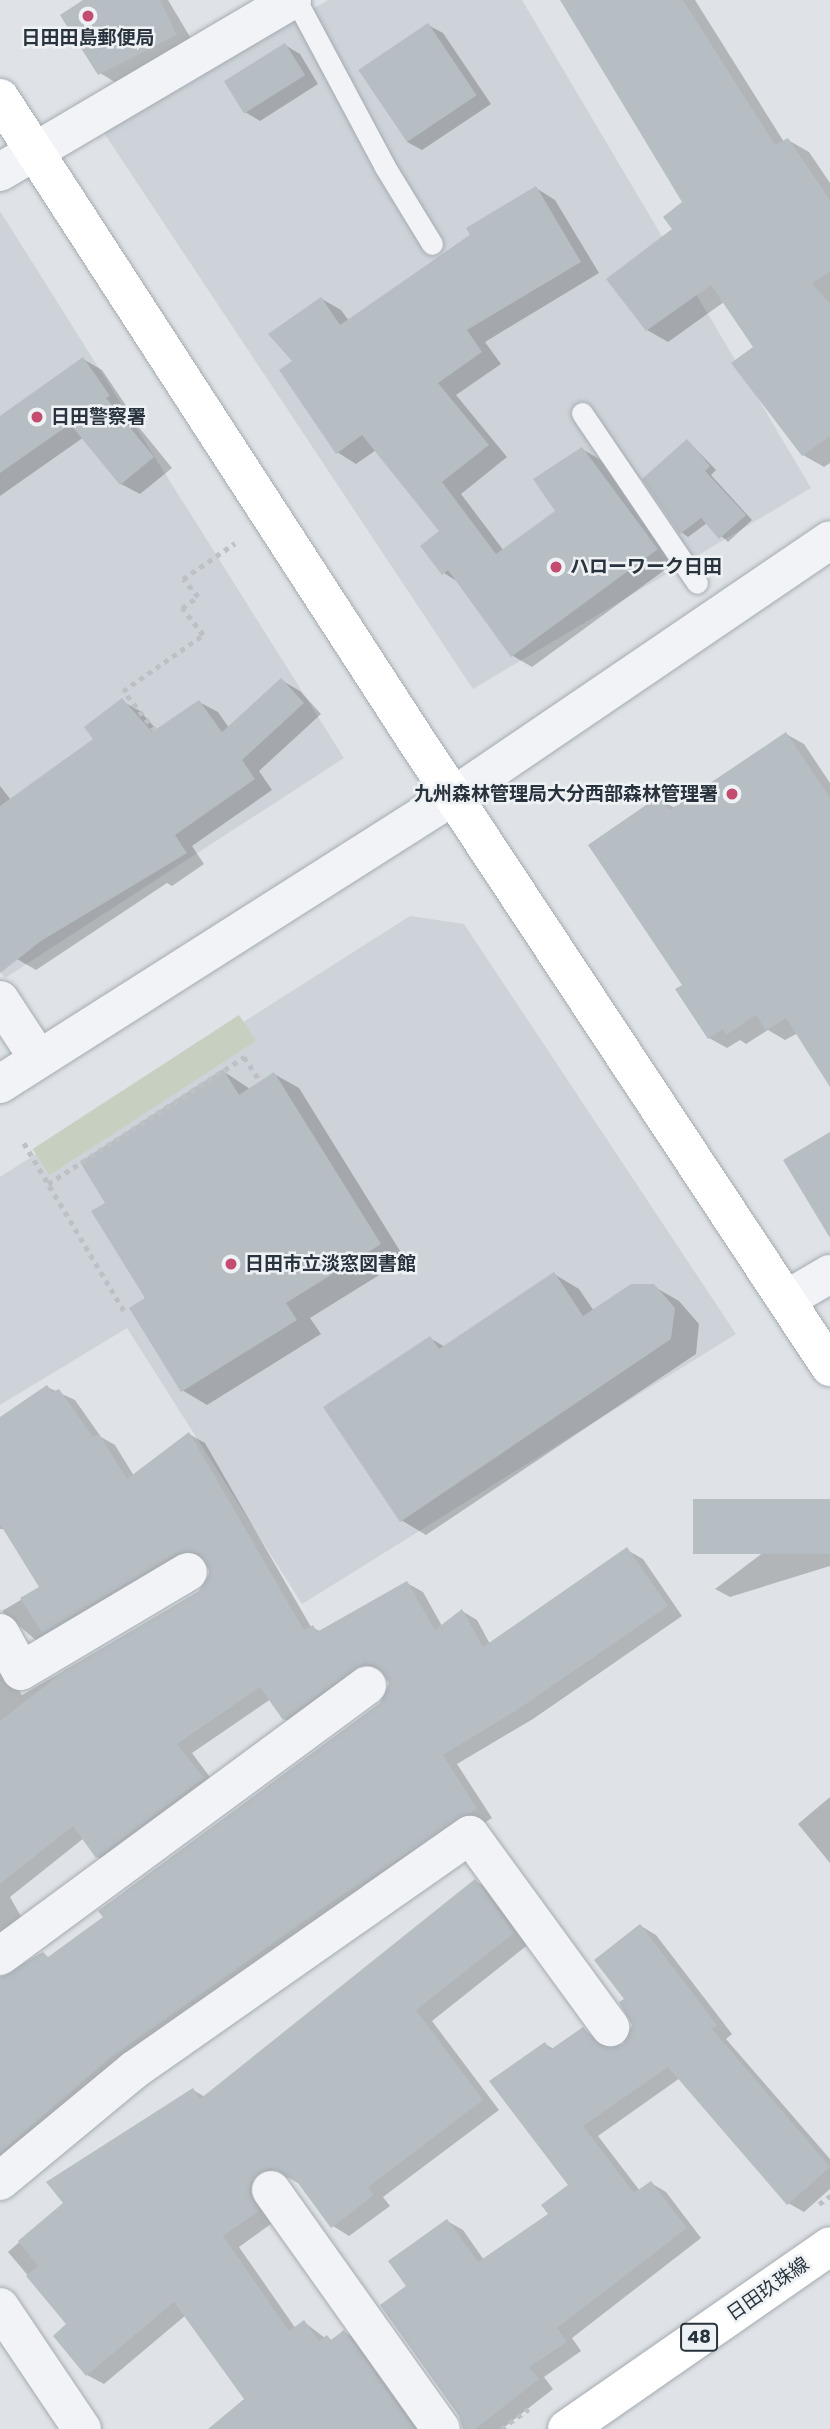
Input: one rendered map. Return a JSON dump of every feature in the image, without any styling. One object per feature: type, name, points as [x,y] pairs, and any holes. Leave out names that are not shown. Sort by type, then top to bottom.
[{"type":"street","points":[[0,172],[294,0]]},
{"type":"street","points":[[0,98],[830,1367]]},
{"type":"street","points":[[0,1084],[455,795],[830,540]]},
{"type":"street","points":[[0,1000],[38,1058]]},
{"type":"street","points":[[787,1299],[830,1274]]},
{"type":"street","points":[[0,1633],[21,1671],[188,1572]]},
{"type":"street","points":[[0,1956],[367,1685]]},
{"type":"street","points":[[0,2181],[134,2070],[470,1835],[610,2027]]},
{"type":"street","points":[[271,2190],[441,2429]]},
{"type":"street","name":"日田玖珠線","points":[[567,2429],[830,2246]]},
{"type":"street","points":[[0,2307],[82,2429]]},
{"type":"lane","points":[[294,0],[373,145],[432,244]]},
{"type":"lane","points":[[582,413],[697,583]]},
{"type":"path","points":[[155,731],[123,691],[203,635],[183,608],[198,597],[183,579],[235,543]]},
{"type":"path","points":[[48,1184],[244,1057],[260,1081]]},
{"type":"path","points":[[23,1143],[125,1314]]},
{"type":"shaded area","points":[[328,0],[522,0],[811,488],[473,689],[102,130]]},
{"type":"shaded area","points":[[0,211],[344,758],[5,978],[0,971]]},
{"type":"shaded area","points":[[410,916],[464,924],[736,1334],[302,1604],[127,1328],[0,1405],[0,1177]]},
{"type":"green space","points":[[239,1015],[256,1041],[50,1175],[33,1149]]},
{"type":"building","points":[[83,0],[160,0],[177,35],[98,75],[60,15]]},
{"type":"building","points":[[560,0],[683,0],[775,145],[788,138],[830,200],[830,272],[812,283],[830,304],[830,436],[802,456],[731,363],[753,347],[711,285],[646,331],[606,279],[672,229],[663,217],[682,202]]},
{"type":"building","points":[[428,23],[477,95],[407,142],[358,70]]},
{"type":"building","points":[[285,43],[305,75],[244,113],[224,81]]},
{"type":"building","points":[[536,186],[581,262],[467,330],[482,352],[438,383],[489,445],[442,482],[496,554],[555,511],[533,479],[582,447],[658,549],[511,657],[448,570],[442,575],[420,546],[439,531],[362,435],[336,454],[279,370],[292,361],[268,334],[321,297],[340,325],[470,235],[466,228]]},
{"type":"building","points":[[83,357],[110,396],[106,398],[154,457],[120,485],[70,424],[0,473],[0,416]]},
{"type":"building","points":[[687,439],[710,466],[705,471],[746,515],[719,539],[701,518],[680,534],[642,479]]},
{"type":"building","points":[[281,678],[304,703],[242,760],[255,779],[175,835],[187,853],[41,941],[0,973],[0,806],[93,739],[84,727],[122,698],[152,732],[199,700],[222,732]]},
{"type":"building","points":[[786,732],[830,798],[830,1087],[786,1018],[766,1031],[756,1015],[726,1035],[723,1029],[708,1039],[675,989],[682,985],[588,845],[649,803],[662,799],[670,810]]},
{"type":"building","points":[[223,1069],[239,1095],[274,1072],[381,1244],[286,1303],[297,1320],[181,1392],[129,1308],[145,1298],[91,1211],[105,1203],[80,1162]]},
{"type":"building","points":[[830,1132],[830,1238],[783,1160]]},
{"type":"building","points":[[554,1272],[583,1316],[631,1284],[654,1284],[675,1308],[671,1339],[400,1522],[323,1407],[430,1336],[439,1349]]},
{"type":"building","points":[[47,1385],[52,1392],[59,1389],[93,1437],[99,1434],[127,1479],[189,1432],[304,1630],[313,1625],[317,1632],[407,1581],[435,1630],[462,1609],[483,1647],[627,1547],[668,1606],[517,1710],[443,1755],[477,1809],[330,1903],[110,2058],[0,2153],[0,1977],[43,1952],[48,1957],[103,1917],[98,1911],[380,1703],[389,1683],[376,1665],[364,1663],[283,1720],[260,1687],[177,1744],[204,1778],[96,1858],[73,1826],[0,1884],[0,1721],[65,1670],[199,1591],[210,1572],[199,1553],[177,1553],[42,1633],[20,1598],[39,1587],[0,1524],[0,1417]]},
{"type":"building","points":[[693,1499],[830,1499],[830,1554],[693,1554]]},
{"type":"building","points":[[475,1879],[514,1933],[416,2010],[483,2100],[368,2187],[374,2195],[331,2228],[298,2183],[270,2168],[251,2182],[249,2193],[259,2211],[223,2236],[289,2331],[304,2320],[319,2341],[327,2335],[331,2340],[344,2330],[414,2429],[208,2429],[244,2399],[174,2302],[86,2376],[53,2336],[66,2324],[26,2276],[38,2266],[18,2241],[63,2203],[46,2182],[193,2088],[200,2099]]},
{"type":"building","points":[[640,1924],[717,2025],[712,2029],[830,2167],[787,2205],[668,2067],[583,2126],[634,2193],[651,2181],[687,2228],[557,2328],[567,2342],[529,2367],[539,2379],[475,2429],[463,2429],[459,2416],[380,2305],[406,2286],[388,2261],[447,2219],[478,2262],[548,2214],[541,2205],[568,2185],[489,2081],[545,2042],[550,2050],[583,2027],[602,2047],[623,2044],[632,2025],[619,2002],[624,1999],[594,1960]]},
{"type":"place","name":"日田田島郵便局","points":[[88,16]]},
{"type":"place","name":"日田警察署","points":[[37,417]]},
{"type":"place","name":"ハローワーク日田","points":[[556,567]]},
{"type":"place","name":"九州森林管理局大分西部森林管理署","points":[[732,794]]},
{"type":"place","name":"日田市立淡窓図書館","points":[[231,1264]]}]
